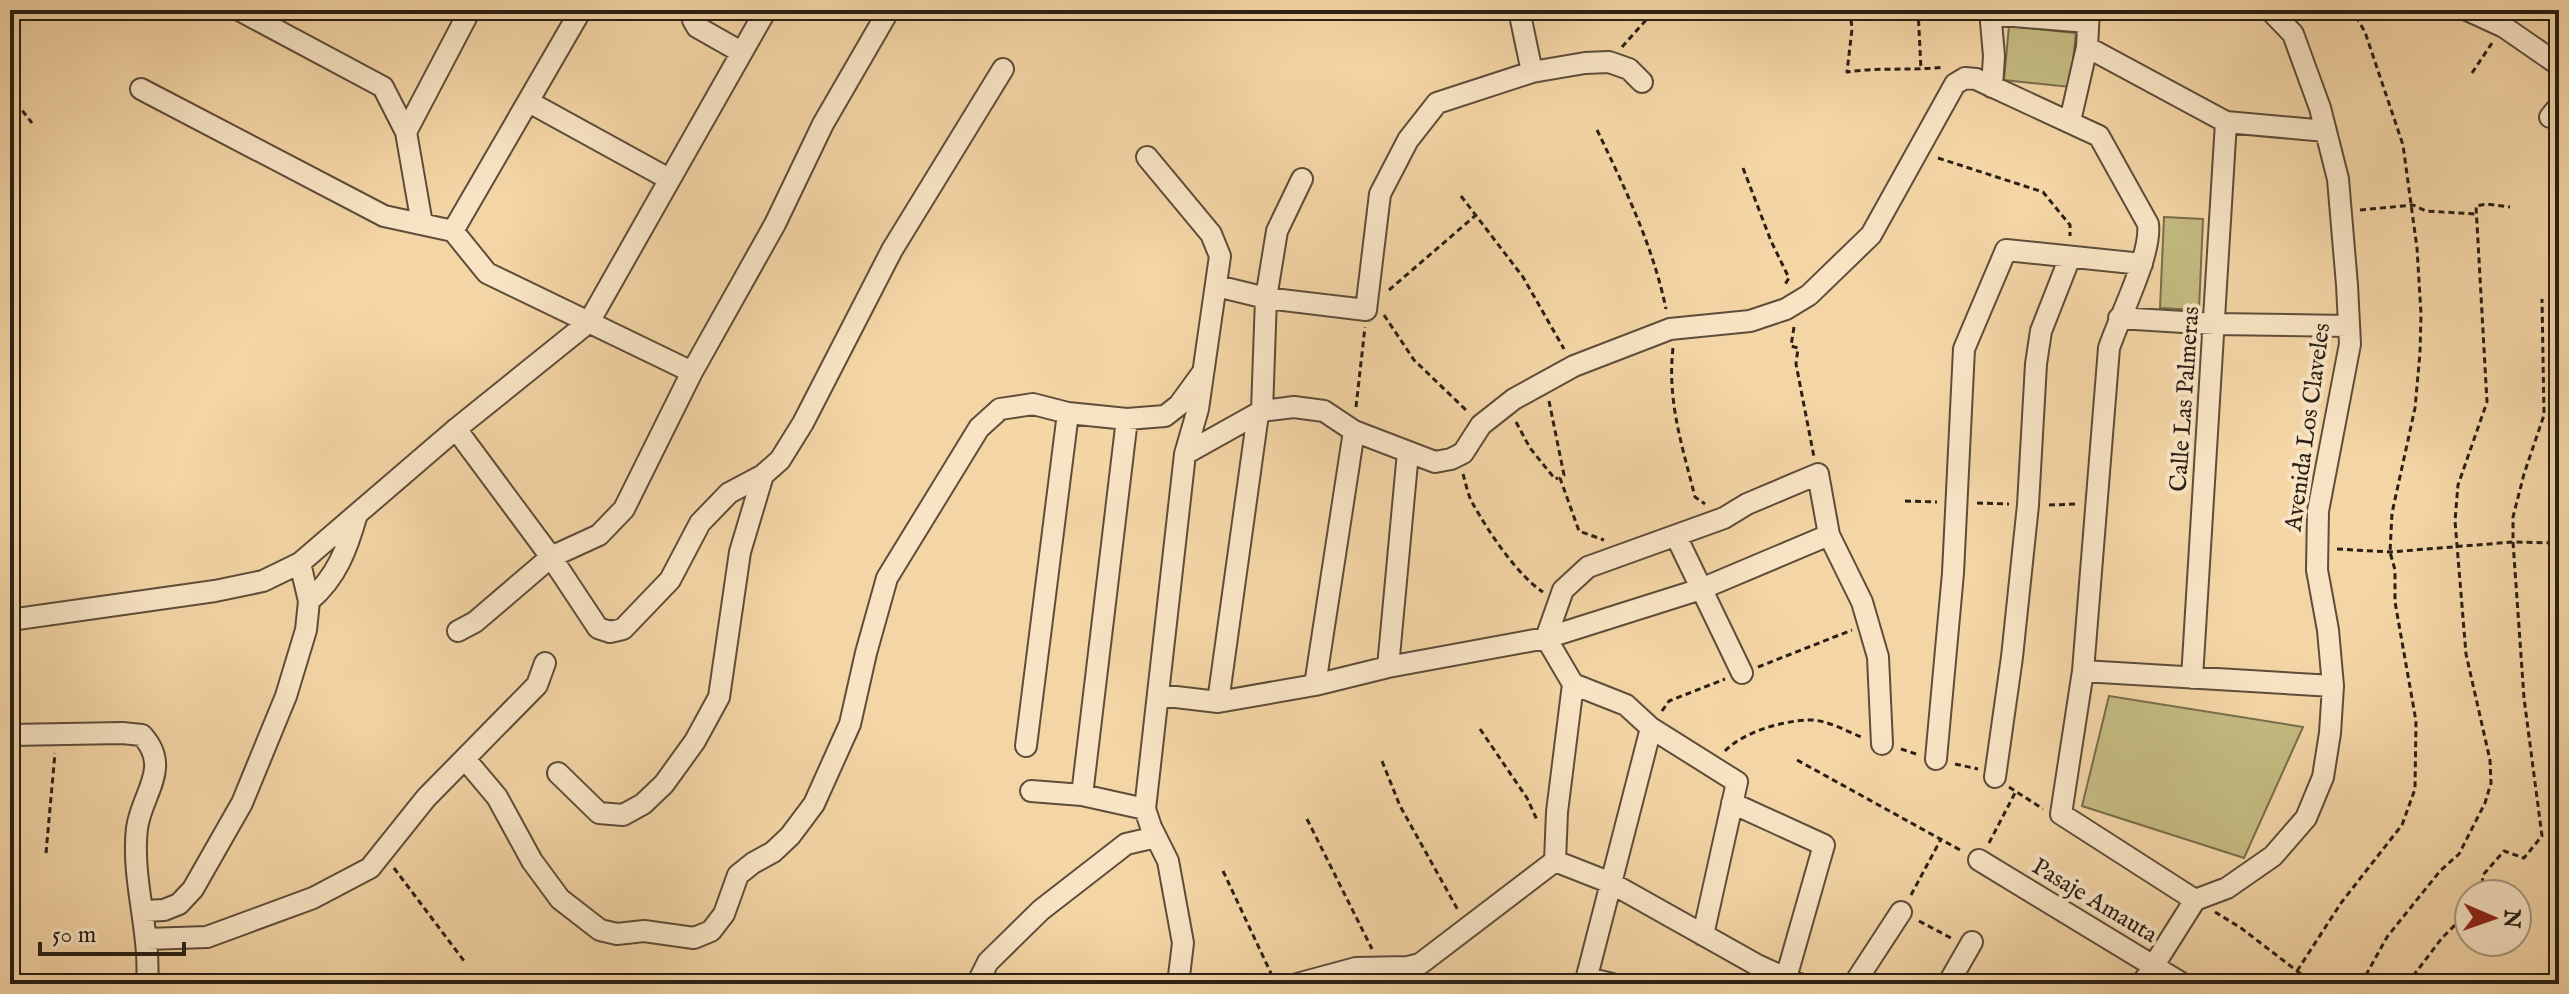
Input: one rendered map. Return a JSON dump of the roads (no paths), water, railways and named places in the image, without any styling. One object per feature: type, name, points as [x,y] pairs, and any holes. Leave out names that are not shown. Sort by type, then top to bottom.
[{"type":"street","points":[[239,10],[383,87],[406,132],[422,224]]},
{"type":"street","points":[[406,132],[470,10]]},
{"type":"street","points":[[453,231],[581,10]]},
{"type":"street","points":[[693,10],[697,27],[741,52]]},
{"type":"street","points":[[10,620],[215,591],[263,581],[300,563],[456,429],[589,322],[766,10]]},
{"type":"street","points":[[458,631],[475,622],[551,557],[599,535],[624,509],[692,372],[775,224],[823,124],[889,10]]},
{"type":"street","points":[[1519,10],[1532,72]]},
{"type":"street","name":"Avenida Los Claveles","points":[[2195,900],[2227,888],[2273,856],[2306,818],[2323,777],[2330,733],[2333,686],[2328,630],[2317,570],[2317,548],[2318,511],[2350,344],[2341,211],[2338,179],[2320,108],[2293,34],[2270,10]]},
{"type":"street","points":[[2467,10],[2504,27],[2559,65]]},
{"type":"street","points":[[1984,83],[1994,56],[1990,12],[2088,16],[2087,47],[2070,121]]},
{"type":"street","points":[[2087,47],[2226,122],[2326,131]]},
{"type":"street","points":[[1217,286],[1266,298],[1371,306],[1380,194],[1408,140],[1437,103],[1532,72],[1585,63],[1609,62],[1629,69],[1642,82]]},
{"type":"street","points":[[456,429],[551,557],[598,628],[610,632],[623,629],[670,580],[700,523],[729,493],[763,475],[780,460],[803,423],[892,250],[1003,69]]},
{"type":"street","points":[[1185,454],[1260,412],[1294,407],[1324,411],[1354,431],[1435,462],[1451,459],[1463,453],[1481,425],[1507,405],[1574,366],[1670,329],[1750,321],[1790,306],[1809,295],[1871,235],[1955,84],[1965,78],[1984,83],[2099,136],[2148,224],[2150,237],[2109,348],[2083,671],[2061,814],[2195,900],[2142,984]]},
{"type":"street","points":[[141,89],[384,216],[453,231],[487,273],[692,372]]},
{"type":"street","points":[[529,102],[669,179]]},
{"type":"street","name":"Calle Las Palmeras","points":[[2192,678],[2226,122]]},
{"type":"street","points":[[1147,157],[1211,234],[1220,256],[1198,409],[1185,454],[1145,809],[1168,861],[1183,943],[1178,984]]},
{"type":"street","points":[[1218,702],[1260,412],[1266,298],[1277,231],[1302,179]]},
{"type":"street","points":[[1936,759],[1953,573],[1964,349],[2006,250],[2142,264]]},
{"type":"street","points":[[1995,777],[2012,657],[2028,505],[2036,364],[2041,331],[2070,257]]},
{"type":"street","points":[[2119,318],[2215,324],[2349,326]]},
{"type":"street","points":[[465,759],[497,797],[532,861],[560,899],[600,930],[617,934],[644,931],[694,938],[711,931],[724,914],[738,875],[773,852],[790,836],[814,804],[850,724],[887,578],[979,428],[1000,409],[1033,404],[1068,413],[1127,419],[1165,416],[1179,405],[1203,372]]},
{"type":"street","points":[[1026,746],[1068,413]]},
{"type":"street","points":[[1082,795],[1127,419]]},
{"type":"street","points":[[1315,685],[1354,431]]},
{"type":"street","points":[[1388,667],[1408,452]]},
{"type":"street","points":[[1555,861],[1557,812],[1573,684],[1546,638],[1563,590],[1588,567],[1724,518],[1747,504],[1818,474],[1829,535],[1862,602],[1878,657],[1882,744]]},
{"type":"street","points":[[558,773],[599,813],[623,815],[643,804],[664,784],[695,741],[719,697],[740,552],[763,475]]},
{"type":"street","points":[[309,601],[328,585],[349,544],[357,514]]},
{"type":"street","points":[[1159,695],[1218,702],[1546,638],[1701,589],[1829,535]]},
{"type":"street","points":[[1676,536],[1742,673]]},
{"type":"street","points":[[144,911],[164,910],[179,904],[193,889],[242,803],[286,696],[306,630],[309,601],[300,563]]},
{"type":"street","points":[[146,939],[207,937],[313,898],[370,868],[426,798],[537,685],[545,663]]},
{"type":"street","points":[[2083,671],[2333,686]]},
{"type":"street","points":[[1573,684],[1626,705],[1651,728],[1737,782],[1703,935]]},
{"type":"street","points":[[1612,984],[1586,981],[1651,728]]},
{"type":"street","points":[[10,735],[142,735],[154,748],[155,767],[138,825],[136,872],[144,911],[147,984]]},
{"type":"street","points":[[1031,791],[1082,795],[1145,809]]},
{"type":"street","points":[[1555,861],[1611,883],[1792,981],[1824,845],[1732,803]]},
{"type":"street","points":[[977,984],[988,962],[1041,910],[1126,844],[1156,837]]},
{"type":"street","name":"Pasaje Amauta","points":[[1979,860],[2183,984]]},
{"type":"street","points":[[1297,984],[1356,968],[1420,964],[1555,861]]},
{"type":"street","points":[[1854,984],[1901,912]]},
{"type":"street","points":[[1948,984],[1970,944]]}]
